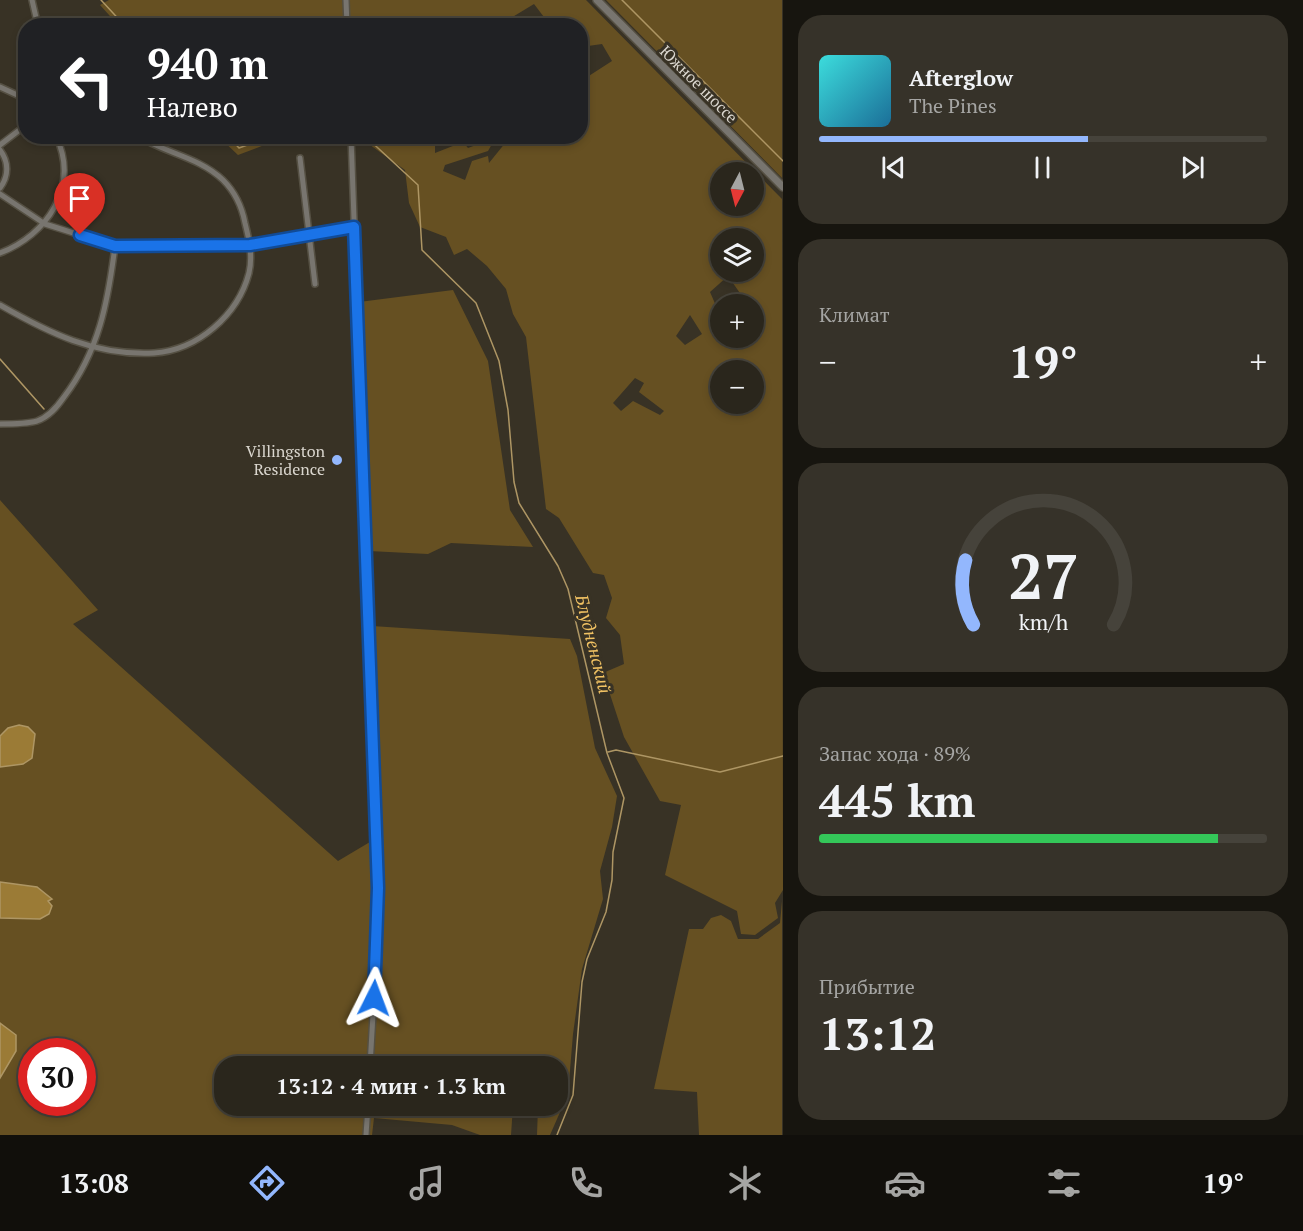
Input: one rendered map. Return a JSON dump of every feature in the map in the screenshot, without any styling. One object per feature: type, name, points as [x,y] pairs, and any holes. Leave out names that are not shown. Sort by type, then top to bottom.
[{"type":"street","points":[[32,0],[37,18]]},
{"type":"street","points":[[346,0],[347,18]]},
{"type":"street","name":"Южное шоссе","points":[[597,0],[783,187]]},
{"type":"street","points":[[0,87],[18,95]]},
{"type":"street","points":[[0,145],[18,131]]},
{"type":"street","points":[[0,254],[25,242],[45,225],[58,200],[64,173],[59,144]]},
{"type":"street","points":[[0,305],[59,337],[93,348],[154,353],[186,346],[216,327],[240,298],[249,272],[250,245],[241,205],[224,181],[206,166],[156,144]]},
{"type":"street","points":[[351,144],[379,912],[371,1056]]},
{"type":"street","points":[[0,150],[7,165],[7,175],[0,188]]},
{"type":"street","points":[[300,158],[315,285]]},
{"type":"street","points":[[0,194],[45,225],[115,246],[250,245],[354,227]]},
{"type":"street","points":[[0,424],[37,421],[53,411],[82,373],[93,348],[109,290],[115,246]]},
{"type":"street","points":[[366,1135],[367,1116]]},
{"type":"shaded area","points":[[109,0],[586,0],[746,162],[710,162],[710,216],[764,216],[764,181],[782,199],[783,890],[775,903],[778,918],[755,935],[741,934],[737,911],[665,875],[681,805],[660,801],[624,737],[603,673],[624,664],[620,635],[606,618],[612,598],[604,575],[593,573],[559,518],[546,509],[526,337],[513,314],[506,289],[487,266],[467,249],[454,255],[446,237],[420,227],[409,203],[405,170],[369,144],[435,144],[435,153],[458,144],[465,144],[468,148],[479,144],[492,144],[488,151],[445,165],[443,171],[465,180],[472,161],[488,156],[489,163],[504,144],[588,144],[588,76],[612,61],[602,44],[588,46],[588,18],[545,18],[534,4],[511,18],[112,18],[100,5]],"holes":[[[710,228],[764,228],[764,282],[732,282],[741,294],[764,294],[764,348],[710,348],[710,292],[721,282],[710,282]],[[690,315],[702,334],[685,345],[676,336]],[[635,378],[644,383],[639,392],[664,411],[660,415],[633,401],[621,411],[613,403]]]},
{"type":"shaded area","points":[[606,0],[782,0],[782,178]]},
{"type":"shaded area","points":[[226,144],[267,144],[238,155]]},
{"type":"shaded area","points":[[453,290],[488,361],[510,510],[533,547],[451,543],[428,554],[369,551],[359,302]]},
{"type":"shaded area","points":[[0,500],[98,610],[73,624],[338,861],[380,836],[372,626],[570,639],[577,656],[595,748],[617,796],[612,827],[600,871],[603,899],[582,969],[568,1094],[568,1056],[214,1056],[214,1116],[512,1116],[511,1135],[480,1135],[452,1125],[374,1118],[372,1135],[0,1135]]},
{"type":"shaded area","points":[[19,725],[28,727],[35,734],[32,758],[23,764],[0,767],[0,736],[8,728]]},
{"type":"shaded area","points":[[0,882],[37,887],[52,899],[48,901],[52,906],[49,914],[40,919],[0,918]]},
{"type":"shaded area","points":[[782,901],[782,1135],[699,1135],[697,1092],[654,1089],[689,929],[703,929],[711,918],[721,915],[731,921],[738,939],[758,939],[780,923]]},
{"type":"shaded area","points":[[0,1023],[16,1035],[16,1051],[0,1078]]},
{"type":"shaded area","points":[[538,1116],[558,1116],[550,1135],[537,1135]]},
{"type":"waterway","name":"Блудненский","points":[[101,0],[118,18]]},
{"type":"waterway","points":[[622,0],[783,161]]},
{"type":"waterway","name":"Блудненский","points":[[235,144],[239,148],[250,144]]},
{"type":"waterway","name":"Блудненский","points":[[374,144],[418,185],[422,250],[476,303],[499,361],[508,410],[514,482],[519,503],[558,566],[568,589],[607,753],[624,798],[613,852],[612,880],[606,912],[587,959],[582,982],[573,1095],[557,1135]]},
{"type":"waterway","points":[[0,359],[44,409]]},
{"type":"waterway","points":[[608,752],[616,750],[720,772],[783,756]]},
{"type":"place","name":"Villingston Residence","points":[[337,460]]},
{"type":"route","points":[[80,235],[115,246],[250,245],[354,227],[379,912],[374,998]]}]
